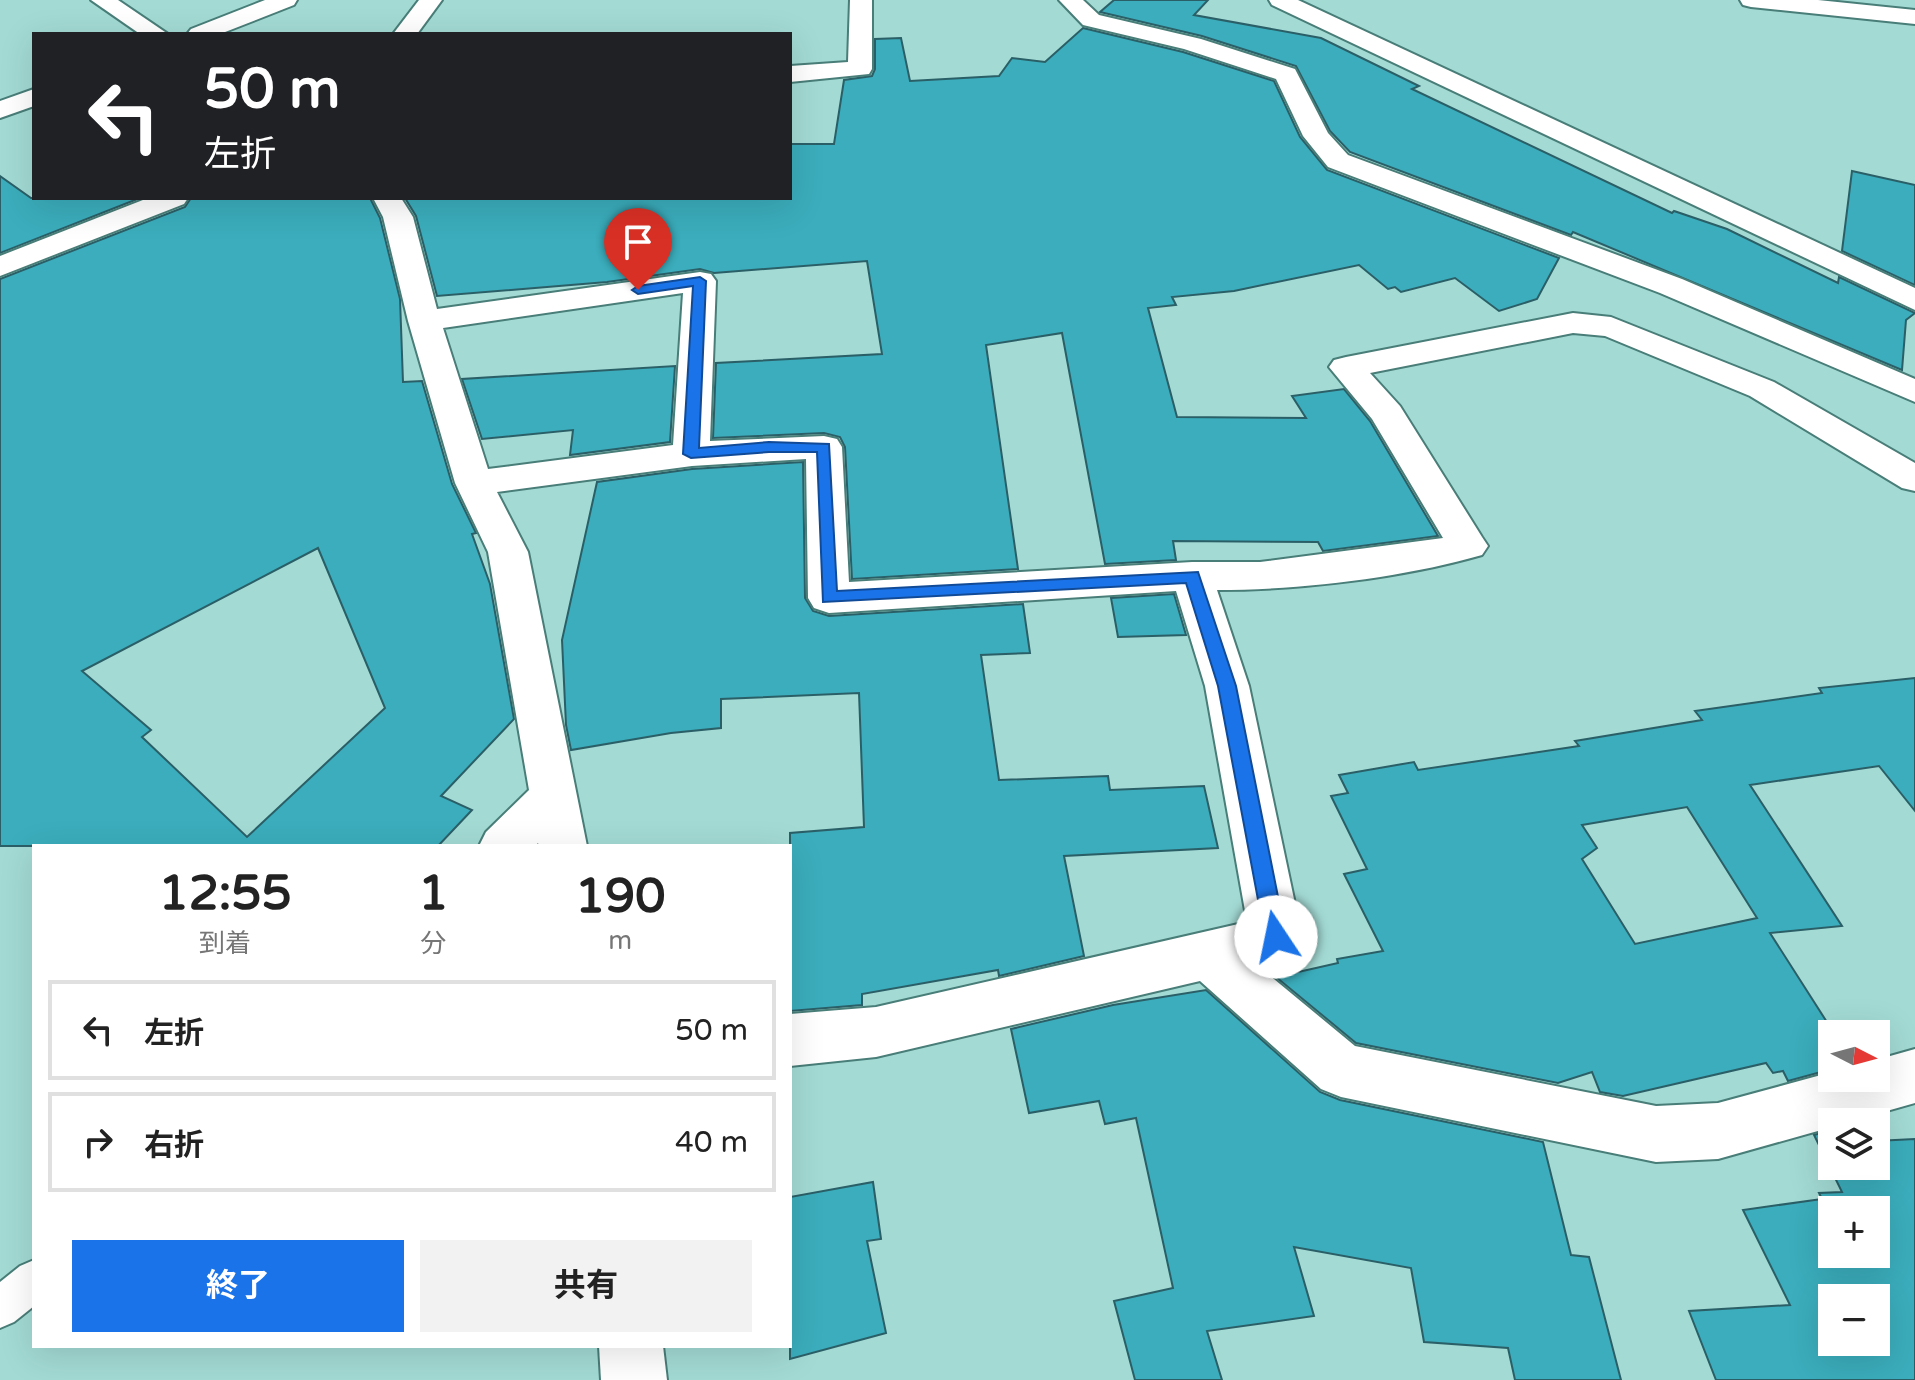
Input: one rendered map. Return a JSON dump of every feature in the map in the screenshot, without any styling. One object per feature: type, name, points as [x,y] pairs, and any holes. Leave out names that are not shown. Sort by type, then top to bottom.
[{"type":"street","points":[[102,0],[153,32]]},
{"type":"street","points":[[204,32],[286,0]]},
{"type":"street","points":[[407,32],[431,0]]},
{"type":"street","points":[[792,74],[860,69],[861,0]]},
{"type":"street","points":[[1070,0],[1091,20],[1192,44],[1286,74],[1316,136],[1338,161],[1671,286],[1915,392]]},
{"type":"street","points":[[1280,0],[1915,300]]},
{"type":"street","points":[[1751,0],[1915,17]]},
{"type":"street","points":[[0,110],[32,98]]},
{"type":"street","points":[[0,267],[169,200]]},
{"type":"street","points":[[388,200],[398,217],[424,321],[474,483],[508,552],[563,844]]},
{"type":"street","points":[[424,321],[700,281],[691,454]]},
{"type":"street","points":[[474,483],[691,454],[769,447],[824,447],[829,598],[1192,576],[1260,576],[1417,557],[1468,546],[1387,414],[1346,367],[1573,323],[1611,327],[1762,389],[1915,479]]},
{"type":"street","points":[[792,1040],[876,1032],[1208,956],[1276,937],[1227,686],[1192,576]]},
{"type":"street","points":[[505,844],[555,795]]},
{"type":"street","points":[[1208,956],[1341,1070],[1656,1134],[1718,1131],[1915,1076]]},
{"type":"street","points":[[631,1348],[634,1380]]},
{"type":"lane","points":[[0,1308],[32,1282]]},
{"type":"building","points":[[1114,0],[1208,0],[1194,15],[1321,38],[1419,86],[1412,89],[1672,213],[1674,211],[1727,229],[1838,283],[1839,277],[1915,313],[1906,320],[1902,370],[1573,232],[1571,235],[1350,152],[1330,131],[1296,66],[1202,36],[1100,12]]},
{"type":"building","points":[[1083,28],[1183,52],[1274,81],[1300,137],[1327,170],[1559,258],[1537,299],[1499,311],[1455,278],[1401,292],[1395,287],[1388,289],[1359,265],[1234,291],[1172,297],[1176,305],[1148,308],[1177,417],[1306,418],[1292,396],[1344,389],[1370,421],[1438,536],[1323,551],[1318,542],[1173,541],[1176,560],[1105,564],[1062,333],[986,345],[1018,569],[852,579],[845,447],[840,437],[824,433],[713,438],[716,363],[882,354],[867,261],[714,273],[700,269],[607,282],[437,296],[416,216],[406,200],[792,200],[792,144],[834,144],[844,80],[872,76],[875,69],[875,39],[901,38],[910,81],[999,76],[1012,58],[1045,62]]},
{"type":"building","points":[[1852,171],[1915,185],[1915,285],[1842,251]]},
{"type":"building","points":[[0,176],[32,200],[135,200],[0,253]]},
{"type":"building","points":[[190,200],[371,200],[380,218],[400,299],[403,382],[422,381],[452,484],[476,533],[472,534],[490,584],[514,719],[441,796],[472,810],[440,844],[0,846],[0,279],[185,207]],"holes":[[[318,548],[385,708],[247,837],[142,737],[151,730],[82,671]]]},
{"type":"building","points":[[675,366],[670,442],[570,455],[573,430],[482,439],[462,379]]},
{"type":"building","points":[[803,462],[805,598],[813,611],[829,616],[1023,604],[1030,653],[981,655],[999,780],[1108,776],[1110,790],[1204,786],[1218,848],[1064,856],[1084,956],[999,976],[998,970],[862,994],[862,1005],[792,1011],[790,833],[864,827],[859,693],[721,699],[721,728],[571,750],[566,725],[562,640],[597,482],[692,469]]},
{"type":"building","points":[[1174,594],[1186,635],[1118,637],[1111,598]]},
{"type":"building","points":[[1915,678],[1915,811],[1879,766],[1750,785],[1842,926],[1770,933],[1826,1020],[1818,1020],[1818,1073],[1788,1081],[1783,1071],[1773,1073],[1766,1063],[1623,1096],[1600,1092],[1592,1072],[1558,1083],[1356,1043],[1276,977],[1338,963],[1337,959],[1383,951],[1344,874],[1367,869],[1331,796],[1348,793],[1339,775],[1414,762],[1418,770],[1579,746],[1575,741],[1702,720],[1695,711],[1822,693],[1819,688]],"holes":[[[1687,807],[1757,918],[1635,944],[1582,859],[1597,848],[1582,825]]]},
{"type":"building","points":[[1206,990],[1320,1092],[1340,1100],[1543,1142],[1571,1255],[1589,1257],[1621,1380],[1515,1380],[1508,1348],[1424,1342],[1411,1268],[1294,1247],[1314,1316],[1207,1331],[1222,1380],[1135,1380],[1114,1301],[1173,1288],[1136,1118],[1105,1124],[1099,1101],[1029,1113],[1011,1029],[1113,1005]]},
{"type":"building","points":[[1915,1139],[1915,1380],[1716,1380],[1689,1311],[1790,1305],[1743,1210],[1818,1200],[1818,1268],[1890,1268],[1890,1196],[1820,1196],[1819,1193],[1842,1192],[1836,1180],[1890,1180],[1890,1140]]},
{"type":"building","points":[[873,1182],[881,1239],[867,1241],[886,1333],[790,1359],[792,1197]]},
{"type":"route","points":[[638,290],[700,281],[691,454],[769,447],[824,447],[829,598],[1034,588],[1192,576],[1227,686],[1276,937]]}]
